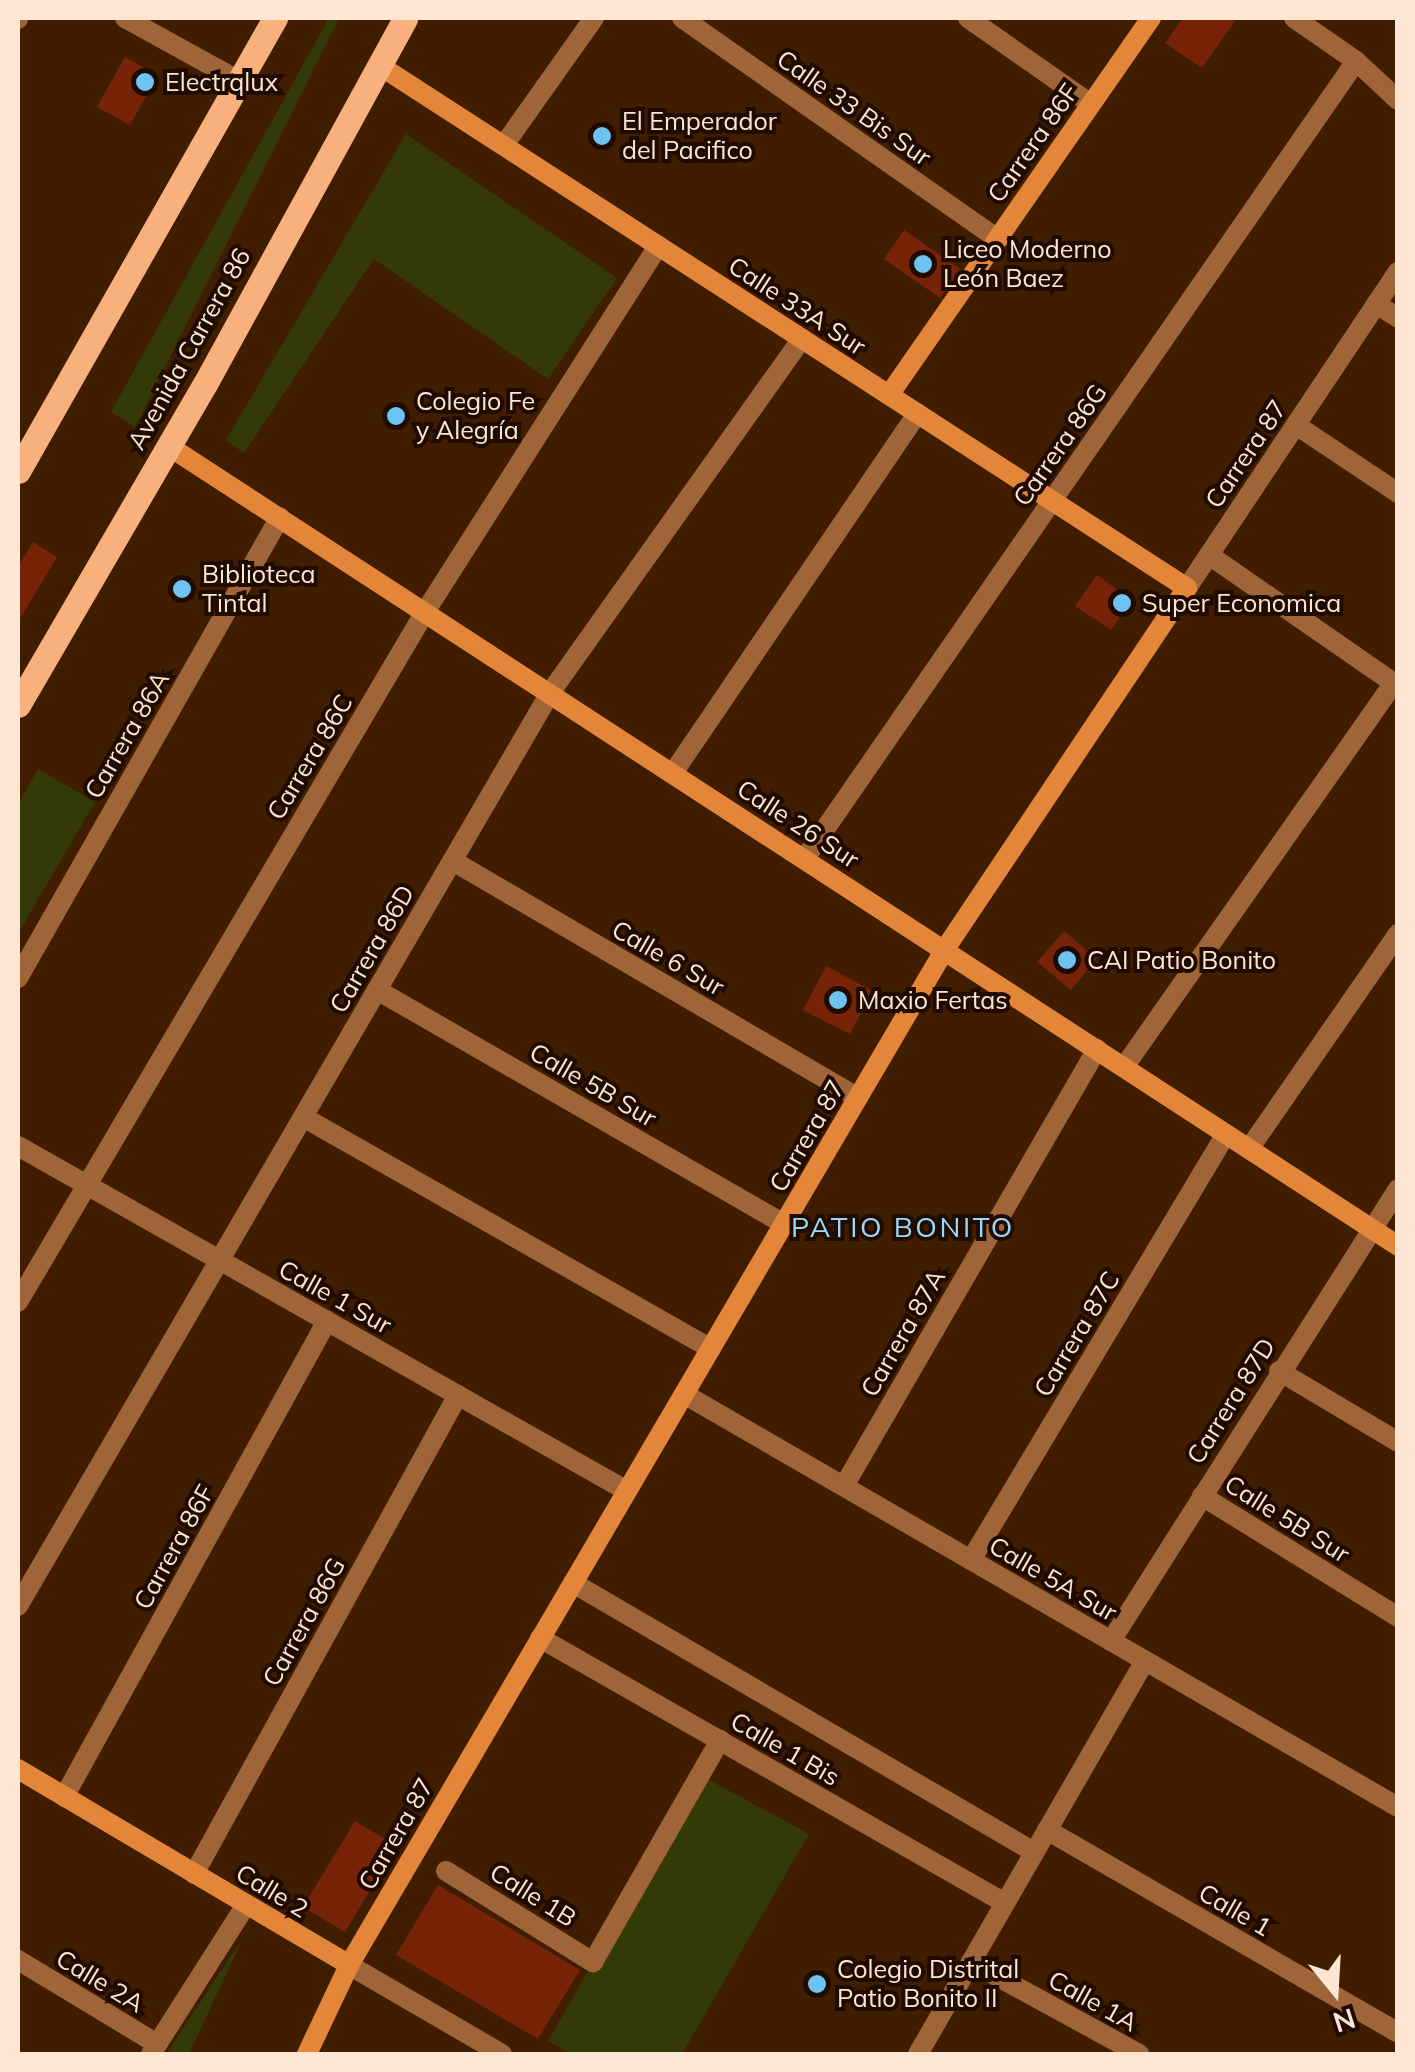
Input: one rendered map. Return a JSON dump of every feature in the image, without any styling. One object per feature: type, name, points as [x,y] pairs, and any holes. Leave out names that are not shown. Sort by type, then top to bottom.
[{"type":"main road","points":[[18,472],[275,18]]},
{"type":"main road","name":"Avenida Carrera 86","points":[[18,705],[170,447],[405,18]]},
{"type":"street","points":[[125,18],[239,81]]},
{"type":"street","points":[[504,146],[594,18]]},
{"type":"street","name":"Calle 33 Bis Sur","points":[[682,18],[998,238]]},
{"type":"street","points":[[968,18],[1091,104]]},
{"type":"street","name":"Carrera 86F","points":[[889,395],[1151,18]]},
{"type":"street","points":[[1294,18],[1356,61],[1398,100]]},
{"type":"street","name":"Carrera 86G","points":[[805,858],[1356,61]]},
{"type":"street","name":"Calle 33A Sur","points":[[380,65],[1187,588]]},
{"type":"street","name":"Carrera 86C","points":[[18,1302],[425,612],[658,246]]},
{"type":"street","name":"Carrera 87","points":[[307,2054],[348,1966],[945,949],[1398,272]]},
{"type":"street","points":[[1376,304],[1398,318]]},
{"type":"street","name":"Carrera 86D","points":[[18,1606],[550,693],[802,338]]},
{"type":"street","points":[[673,772],[918,414]]},
{"type":"street","points":[[1296,425],[1398,493]]},
{"type":"street","name":"Calle 26 Sur","points":[[170,447],[1398,1246]]},
{"type":"street","name":"Carrera 86A","points":[[18,978],[280,517]]},
{"type":"street","points":[[1124,1067],[1395,685],[1209,555]]},
{"type":"street","name":"Calle 6 Sur","points":[[453,861],[858,1098]]},
{"type":"street","points":[[1249,1149],[1398,934]]},
{"type":"street","name":"Calle 5B Sur","points":[[377,990],[784,1224]]},
{"type":"street","name":"Carrera 87A","points":[[844,1486],[1097,1049]]},
{"type":"street","points":[[303,1117],[710,1349]]},
{"type":"street","name":"Carrera 87C","points":[[972,1560],[1226,1134]]},
{"type":"street","name":"Calle 1 Sur","points":[[18,1146],[627,1491]]},
{"type":"street","name":"Carrera 87D","points":[[1111,1641],[1369,1228],[1398,1189]]},
{"type":"street","name":"Carrera 86F","points":[[64,1797],[328,1322]]},
{"type":"street","points":[[1280,1371],[1398,1442]]},
{"type":"street","name":"Calle 5A Sur","points":[[684,1394],[1398,1808]]},
{"type":"street","name":"Carrera 86G","points":[[194,1874],[458,1395]]},
{"type":"street","name":"Calle 5B Sur","points":[[1202,1496],[1398,1616]]},
{"type":"street","name":"Calle 1 Bis","points":[[573,1583],[1034,1852]]},
{"type":"street","name":"Calle 1 Bis","points":[[540,1638],[1005,1904]]},
{"type":"street","points":[[918,2054],[1145,1661]]},
{"type":"street","name":"Calle 1B","points":[[446,1871],[593,1962],[720,1740]]},
{"type":"street","name":"Calle 2","points":[[18,1769],[502,2054]]},
{"type":"street","name":"Calle 1","points":[[1047,1830],[1398,2033]]},
{"type":"street","points":[[154,2049],[246,1905]]},
{"type":"street","name":"Calle 2A","points":[[18,1960],[154,2049]]},
{"type":"street","name":"Calle 1A","points":[[971,1962],[1139,2054]]},
{"type":"green space","points":[[329,18],[339,18],[135,427],[111,412]]},
{"type":"green space","points":[[406,134],[617,278],[548,379],[374,259],[244,453],[226,440]]},
{"type":"green space","points":[[38,769],[95,802],[18,934],[18,804]]},
{"type":"green space","points":[[700,1775],[809,1834],[682,2054],[571,2054],[548,2041]]},
{"type":"green space","points":[[243,1938],[189,2054],[166,2054]]},
{"type":"building","points":[[1183,18],[1237,18],[1202,68],[1165,43]]},
{"type":"building","points":[[125,57],[158,75],[130,125],[97,107]]},
{"type":"building","name":"Liceo Moderno León Baez","points":[[904,230],[960,269],[940,298],[884,259]]},
{"type":"building","points":[[33,542],[57,557],[18,622],[18,567]]},
{"type":"building","points":[[1097,575],[1132,600],[1111,630],[1075,606]]},
{"type":"building","name":"CAI Patio Bonito","points":[[1064,931],[1097,959],[1071,990],[1037,962]]},
{"type":"building","name":"Maxio Fertas","points":[[826,966],[873,991],[850,1034],[803,1010]]},
{"type":"building","points":[[355,1821],[397,1846],[345,1932],[303,1907]]},
{"type":"building","points":[[438,1885],[580,1970],[538,2039],[396,1955]]},
{"type":"place","name":"Electrqlux","points":[[145,82]]},
{"type":"place","name":"El Emperador del Pacifico","points":[[602,136]]},
{"type":"place","name":"Liceo Moderno León Baez","points":[[923,264]]},
{"type":"place","name":"Colegio Fe y Alegría","points":[[396,416]]},
{"type":"place","name":"Biblioteca Tintal","points":[[182,589]]},
{"type":"place","name":"Super Economica","points":[[1122,603]]},
{"type":"place","name":"CAI Patio Bonito","points":[[1067,960]]},
{"type":"place","name":"Maxio Fertas","points":[[838,1000]]},
{"type":"place","name":"Colegio Distrital Patio Bonito II","points":[[817,1984]]},
{"type":"district","name":"PATIO BONITO","points":[[903,1227]]}]
